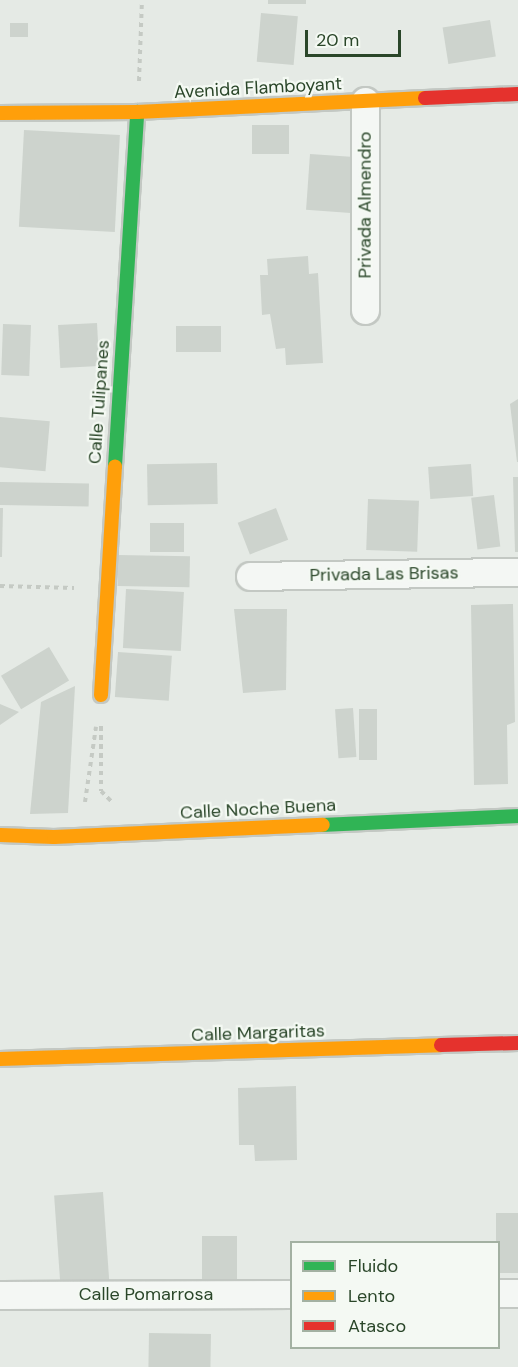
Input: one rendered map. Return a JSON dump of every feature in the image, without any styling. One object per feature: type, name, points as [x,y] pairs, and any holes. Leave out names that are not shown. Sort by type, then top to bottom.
[{"type":"street","name":"Avenida Flamboyant","points":[[0,113],[138,112],[518,94]]},
{"type":"street","name":"Privada Almendro","points":[[365,101],[365,310]]},
{"type":"street","name":"Calle Tulipanes","points":[[101,695],[105,589],[138,112]]},
{"type":"street","name":"Privada Las Brisas","points":[[250,576],[518,572]]},
{"type":"street","name":"Calle Noche Buena","points":[[0,835],[142,832],[518,816]]},
{"type":"street","name":"Calle Margaritas","points":[[0,1059],[518,1043]]},
{"type":"street","points":[[500,1293],[518,1293]]},
{"type":"street","name":"Calle Pomarrosa","points":[[0,1294],[290,1294]]},
{"type":"path","points":[[138,112],[142,0]]},
{"type":"path","points":[[0,586],[105,589]]},
{"type":"path","points":[[84,804],[101,695]]},
{"type":"path","points":[[101,695],[101,791],[142,832]]},
{"type":"building","points":[[268,0],[306,0],[306,4],[268,4]]},
{"type":"building","points":[[261,13],[298,16],[294,65],[257,62]]},
{"type":"building","points":[[490,20],[496,57],[448,64],[443,28]]},
{"type":"building","points":[[10,23],[28,23],[28,37],[10,37]]},
{"type":"building","points":[[252,125],[289,125],[289,154],[252,154]]},
{"type":"building","points":[[24,130],[120,135],[115,232],[19,227]]},
{"type":"building","points":[[310,154],[358,157],[354,213],[306,210]]},
{"type":"building","points":[[308,256],[309,274],[318,273],[323,363],[286,365],[285,348],[276,349],[270,314],[262,315],[260,275],[268,275],[267,259]]},
{"type":"building","points":[[97,323],[99,366],[60,368],[58,325]]},
{"type":"building","points":[[3,324],[31,325],[29,376],[1,375]]},
{"type":"building","points":[[176,326],[221,326],[221,352],[176,352]]},
{"type":"building","points":[[518,399],[518,462],[517,462],[510,404]]},
{"type":"building","points":[[0,417],[50,421],[45,471],[0,467]]},
{"type":"building","points":[[217,463],[218,504],[148,505],[147,464]]},
{"type":"building","points":[[471,464],[473,496],[430,499],[428,467]]},
{"type":"building","points":[[513,477],[518,477],[518,552],[515,552]]},
{"type":"building","points":[[0,482],[89,484],[89,507],[0,505]]},
{"type":"building","points":[[494,495],[500,547],[478,549],[471,498]]},
{"type":"building","points":[[368,499],[419,501],[417,552],[366,550]]},
{"type":"building","points":[[0,508],[3,508],[2,557],[0,557]]},
{"type":"building","points":[[276,508],[288,540],[250,554],[238,523]]},
{"type":"building","points":[[150,523],[184,523],[184,552],[150,552]]},
{"type":"building","points":[[118,555],[190,556],[189,587],[117,586]]},
{"type":"building","points":[[126,589],[184,592],[181,651],[123,648]]},
{"type":"building","points":[[513,604],[515,722],[507,725],[508,784],[474,785],[471,605]]},
{"type":"building","points":[[234,609],[287,609],[286,690],[243,693]]},
{"type":"building","points":[[49,647],[69,680],[21,709],[1,676]]},
{"type":"building","points":[[118,652],[172,656],[169,701],[115,697]]},
{"type":"building","points":[[75,686],[68,813],[30,814],[41,702]]},
{"type":"building","points":[[0,704],[19,712],[0,725]]},
{"type":"building","points":[[353,708],[356,757],[338,758],[335,709]]},
{"type":"building","points":[[359,709],[377,709],[377,760],[359,760]]},
{"type":"building","points":[[296,1086],[297,1160],[255,1161],[254,1145],[239,1145],[238,1088]]},
{"type":"building","points":[[103,1192],[110,1287],[61,1290],[54,1195]]},
{"type":"building","points":[[496,1213],[518,1213],[518,1273],[500,1273],[500,1241],[496,1241]]},
{"type":"building","points":[[202,1236],[237,1236],[237,1285],[202,1285]]},
{"type":"building","points":[[149,1333],[211,1334],[210,1367],[148,1367]]},
{"type":"traffic: fast","points":[[115,466],[137,112]]},
{"type":"traffic: fast","points":[[323,825],[518,816]]},
{"type":"traffic: slow","points":[[0,113],[137,112],[425,98]]},
{"type":"traffic: slow","points":[[101,695],[115,466]]},
{"type":"traffic: slow","points":[[0,835],[54,837],[323,825]]},
{"type":"traffic: slow","points":[[0,1059],[441,1045]]},
{"type":"traffic: jam","points":[[425,98],[518,94]]},
{"type":"traffic: jam","points":[[441,1045],[518,1043]]}]
